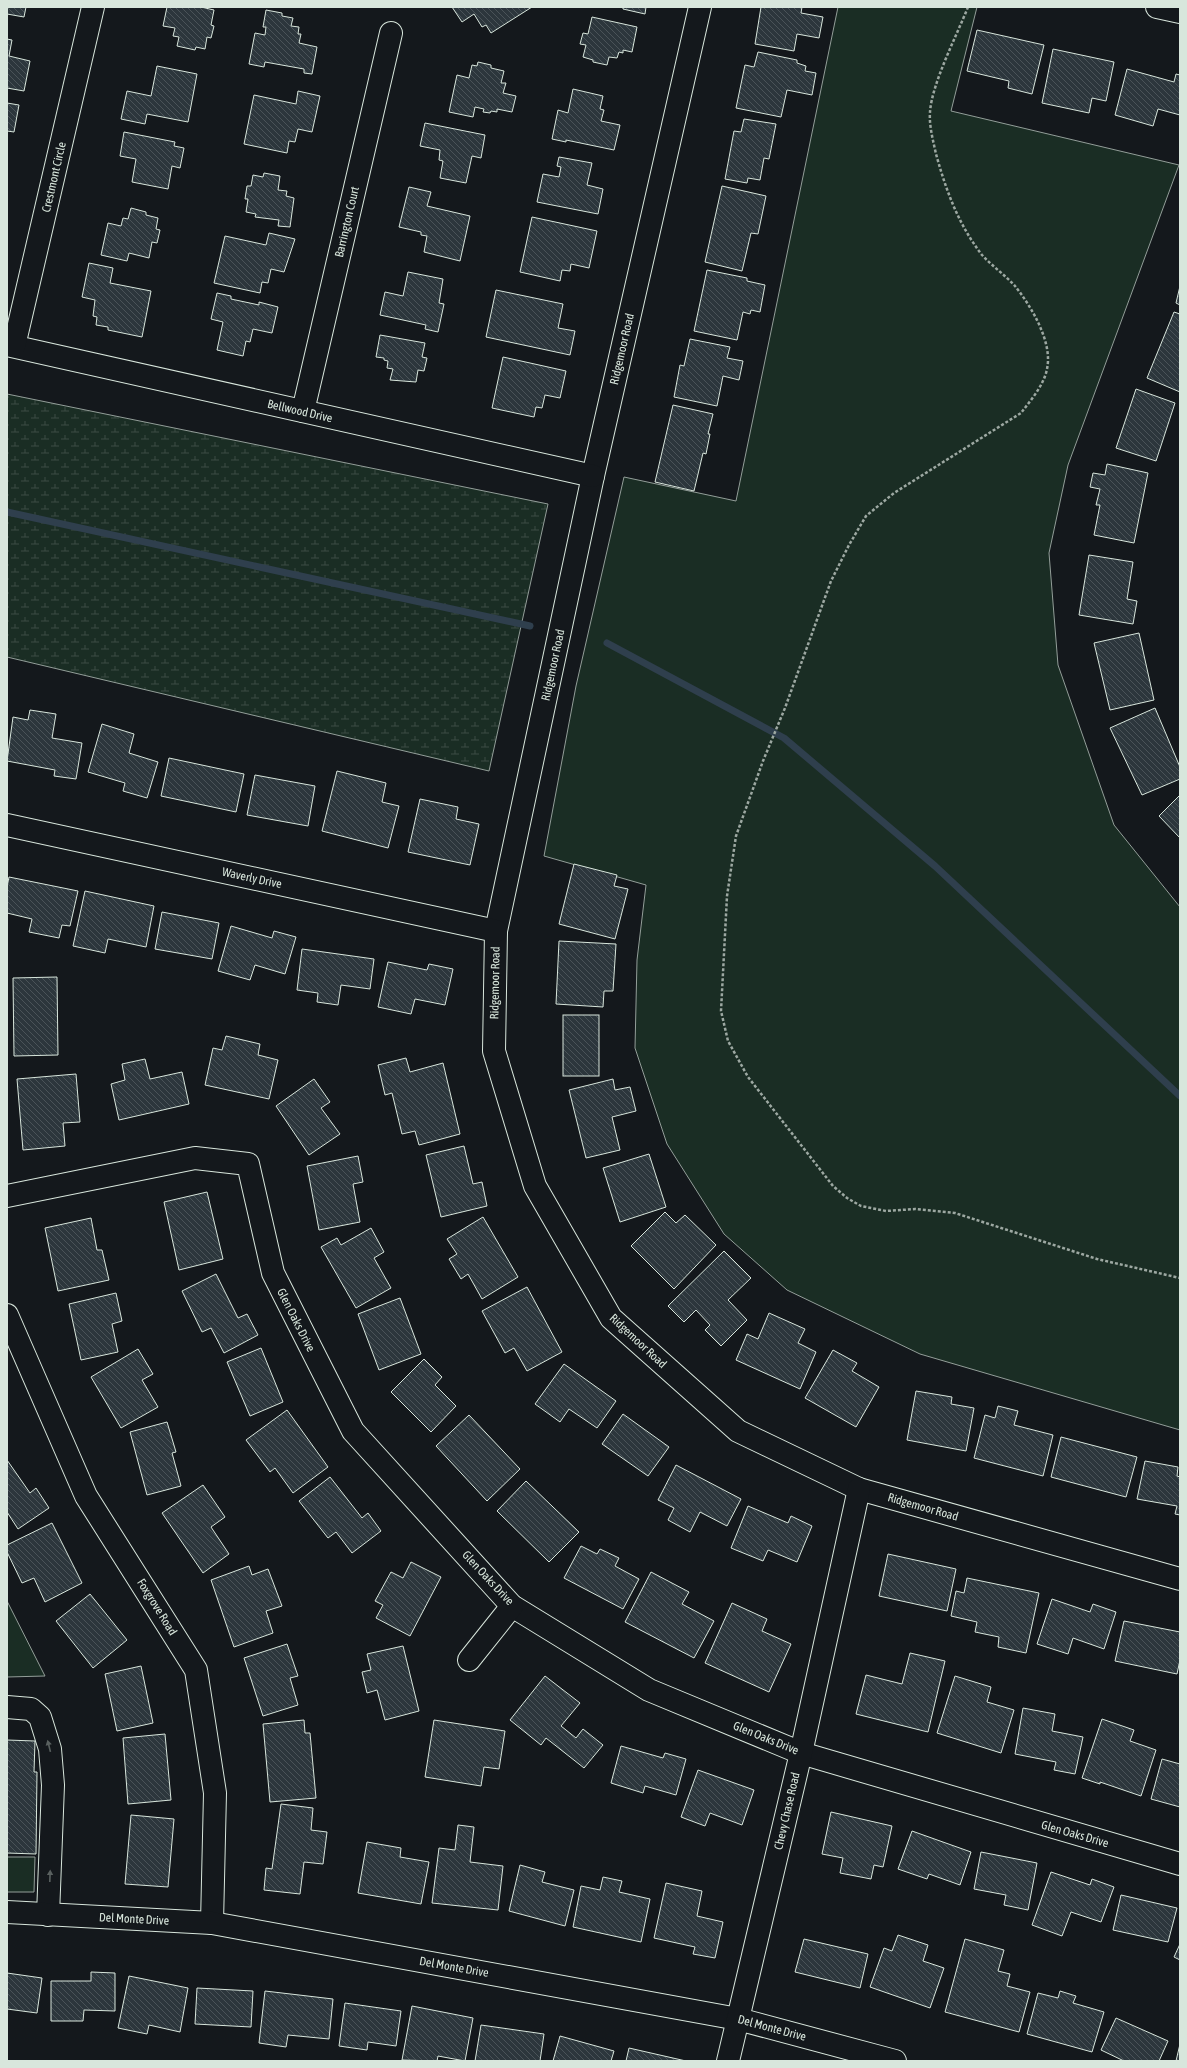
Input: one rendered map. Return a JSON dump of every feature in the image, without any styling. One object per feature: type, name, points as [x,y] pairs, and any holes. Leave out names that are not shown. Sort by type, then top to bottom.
[{"type":"street","name":"Crestmont Circle","points":[[11,345],[93,7]]},
{"type":"street","name":"Ridgemoor Road","points":[[700,7],[593,476],[496,931],[494,1051],[535,1186],[611,1318],[738,1431],[858,1489],[1180,1579]]},
{"type":"street","points":[[1157,7],[1180,12]]},
{"type":"street","name":"Barrington Court","points":[[302,411],[391,33]]},
{"type":"street","name":"Bellwood Drive","points":[[11,345],[593,476]]},
{"type":"street","name":"Waverly Drive","points":[[7,825],[496,931]]},
{"type":"street","name":"Glen Oaks Drive","points":[[7,1196],[195,1158],[248,1164],[273,1274],[354,1430],[512,1606],[649,1690],[801,1753],[1180,1864]]},
{"type":"street","name":"Foxgrove Road","points":[[7,1315],[86,1496],[196,1670],[215,1793],[212,1923]]},
{"type":"street","name":"Chevy Chase Road","points":[[728,2061],[801,1753],[858,1489]]},
{"type":"street","points":[[469,1660],[512,1606]]},
{"type":"street","points":[[7,1707],[31,1709],[40,1717],[50,1749],[53,1785],[48,1915]]},
{"type":"street","name":"Del Monte Drive","points":[[7,1912],[212,1923],[738,2019],[895,2061]]},
{"type":"path","points":[[968,7],[936,84],[930,112],[932,137],[945,187],[962,225],[983,255],[1015,286],[1039,324],[1047,346],[1047,369],[1036,394],[1021,413],[894,494],[866,516],[849,545],[831,581],[736,836],[727,896],[721,1011],[728,1041],[748,1076],[833,1186],[847,1198],[861,1206],[886,1211],[915,1209],[955,1213],[1097,1259],[1180,1278]]},
{"type":"green space","points":[[838,7],[977,7],[951,111],[1179,165],[1068,465],[1049,553],[1058,665],[1114,825],[1180,907],[1180,1430],[920,1354],[787,1290],[724,1234],[667,1144],[635,1048],[637,960],[646,885],[544,856],[576,686],[624,477],[736,501]]},
{"type":"green space","points":[[7,394],[548,504],[489,771],[7,657]]},
{"type":"green space","points":[[7,1601],[45,1676],[7,1677]]},
{"type":"green space","points":[[7,1857],[35,1857],[34,1892],[7,1892]]},
{"type":"building","points":[[7,7],[26,7],[24,17],[7,14]]},
{"type":"building","points":[[167,7],[201,7],[214,10],[211,25],[214,26],[211,38],[207,37],[205,49],[196,47],[195,50],[177,46],[179,37],[173,36],[175,28],[163,26]]},
{"type":"building","points":[[452,7],[532,7],[491,33],[486,25],[482,27],[474,14],[462,22]]},
{"type":"building","points":[[623,7],[646,7],[645,14],[623,9]]},
{"type":"building","points":[[761,7],[802,7],[801,13],[823,17],[819,38],[797,34],[794,51],[755,44]]},
{"type":"building","points":[[266,10],[282,13],[282,16],[293,18],[291,26],[299,27],[298,34],[301,34],[299,43],[317,47],[312,74],[304,73],[304,69],[265,62],[264,67],[249,64],[255,33],[265,35],[266,27],[263,27]]},
{"type":"building","points":[[592,17],[637,27],[632,52],[623,50],[623,53],[619,52],[617,58],[609,57],[607,65],[593,62],[593,60],[583,57],[586,45],[580,44],[583,33],[588,34]]},
{"type":"building","points":[[977,30],[1044,45],[1032,94],[1008,88],[1009,81],[967,71]]},
{"type":"building","points":[[7,39],[12,40],[9,56],[30,61],[24,91],[7,88]]},
{"type":"building","points":[[1053,49],[1114,62],[1106,101],[1092,98],[1089,113],[1042,103]]},
{"type":"building","points":[[758,52],[797,60],[797,63],[806,66],[805,71],[816,73],[812,95],[787,90],[781,117],[736,108],[745,65],[754,67]]},
{"type":"building","points":[[478,62],[491,65],[491,68],[504,71],[501,83],[506,83],[503,93],[516,96],[512,112],[497,109],[497,112],[491,111],[490,113],[483,112],[484,109],[475,107],[473,117],[449,112],[457,75],[469,78],[472,65],[477,66]]},
{"type":"building","points":[[157,66],[197,74],[188,122],[147,114],[145,124],[121,119],[127,91],[151,96]]},
{"type":"building","points":[[1127,69],[1174,82],[1176,74],[1180,75],[1180,115],[1158,109],[1153,126],[1115,115]]},
{"type":"building","points":[[573,89],[603,96],[600,109],[604,110],[601,121],[620,125],[614,150],[566,140],[566,142],[552,139],[558,110],[568,113]]},
{"type":"building","points":[[298,91],[320,96],[312,132],[298,129],[295,142],[289,141],[287,153],[244,144],[254,95],[296,104]]},
{"type":"building","points":[[7,103],[19,105],[14,132],[7,131]]},
{"type":"building","points":[[744,119],[776,124],[769,159],[764,158],[760,180],[748,178],[747,183],[725,179],[734,131],[741,132]]},
{"type":"building","points":[[425,123],[485,135],[481,158],[472,156],[466,183],[440,178],[443,161],[439,160],[440,150],[420,146]]},
{"type":"building","points":[[124,132],[175,142],[174,146],[184,148],[180,168],[172,166],[168,189],[132,182],[136,159],[120,156]]},
{"type":"building","points":[[559,157],[592,163],[587,185],[603,189],[598,214],[537,202],[543,174],[559,177],[561,167],[557,166]]},
{"type":"building","points":[[264,173],[280,176],[278,190],[287,191],[286,196],[294,198],[290,227],[278,226],[279,220],[255,217],[256,214],[246,212],[248,199],[245,199],[247,186],[251,186],[253,175],[263,177]]},
{"type":"building","points":[[722,186],[766,196],[758,234],[751,233],[742,271],[705,262]]},
{"type":"building","points":[[409,187],[431,192],[427,206],[470,216],[460,261],[424,252],[427,236],[421,235],[421,232],[399,227]]},
{"type":"building","points":[[131,208],[146,212],[146,215],[158,218],[156,229],[160,230],[157,243],[152,242],[149,258],[129,253],[127,261],[101,255],[108,223],[121,226],[123,218],[128,219]]},
{"type":"building","points":[[532,217],[597,231],[589,268],[571,264],[570,271],[562,270],[560,281],[520,272]]},
{"type":"building","points":[[269,233],[295,239],[284,272],[271,269],[268,283],[262,282],[260,293],[214,283],[225,236],[266,245]]},
{"type":"building","points":[[89,263],[113,268],[110,283],[151,291],[142,337],[108,330],[108,327],[96,325],[97,317],[93,316],[95,300],[82,297]]},
{"type":"building","points":[[707,270],[747,278],[747,281],[765,285],[760,312],[751,310],[750,314],[743,312],[737,340],[694,331]]},
{"type":"building","points":[[408,272],[443,279],[439,303],[444,304],[438,332],[425,329],[426,325],[380,315],[385,292],[403,296]]},
{"type":"building","points":[[1180,286],[1180,305],[1176,303]]},
{"type":"building","points":[[496,290],[563,304],[558,328],[575,331],[570,355],[486,337]]},
{"type":"building","points":[[217,293],[231,296],[231,299],[259,305],[259,302],[278,307],[272,333],[253,329],[250,342],[246,341],[243,356],[217,350],[223,322],[211,319]]},
{"type":"building","points":[[1174,312],[1180,314],[1180,392],[1147,378]]},
{"type":"building","points":[[380,335],[425,343],[422,357],[427,358],[424,371],[418,370],[416,382],[390,380],[393,369],[387,368],[388,361],[384,360],[384,358],[376,357]]},
{"type":"building","points":[[690,339],[730,347],[727,358],[743,361],[739,380],[723,376],[717,406],[674,397],[680,365],[684,366]]},
{"type":"building","points":[[503,357],[566,371],[560,398],[545,395],[542,408],[536,407],[534,417],[492,408]]},
{"type":"building","points":[[1136,389],[1175,403],[1156,461],[1116,448]]},
{"type":"building","points":[[673,405],[713,414],[708,434],[710,434],[706,454],[703,453],[694,491],[655,482]]},
{"type":"building","points":[[1107,464],[1148,473],[1134,543],[1094,535],[1100,505],[1096,505],[1100,489],[1090,487],[1093,473],[1105,475]]},
{"type":"building","points":[[1089,555],[1133,562],[1127,599],[1137,601],[1133,624],[1079,615]]},
{"type":"building","points":[[1139,633],[1154,700],[1110,710],[1094,643]]},
{"type":"building","points":[[1155,708],[1180,767],[1180,779],[1142,795],[1110,728]]},
{"type":"building","points":[[30,710],[56,714],[52,738],[82,743],[76,779],[54,776],[55,770],[7,761],[13,717],[28,720]]},
{"type":"building","points":[[102,724],[134,734],[129,753],[158,762],[147,798],[123,791],[125,783],[88,772]]},
{"type":"building","points":[[169,758],[244,774],[236,812],[161,796]]},
{"type":"building","points":[[337,771],[386,783],[382,802],[399,806],[388,848],[322,831]]},
{"type":"building","points":[[255,775],[315,786],[308,826],[247,815]]},
{"type":"building","points":[[1180,795],[1180,838],[1159,816]]},
{"type":"building","points":[[420,799],[458,807],[456,819],[479,824],[470,865],[408,852]]},
{"type":"building","points":[[574,864],[617,875],[614,886],[628,889],[615,939],[559,924]]},
{"type":"building","points":[[9,877],[78,891],[70,926],[62,925],[59,938],[29,932],[32,919],[7,913],[7,887]]},
{"type":"building","points":[[85,891],[154,906],[146,947],[108,939],[105,953],[73,946]]},
{"type":"building","points":[[162,912],[219,923],[212,959],[155,949]]},
{"type":"building","points":[[231,926],[272,938],[274,931],[296,937],[285,974],[255,965],[250,980],[218,971]]},
{"type":"building","points":[[559,941],[616,944],[613,991],[604,991],[603,1007],[556,1004]]},
{"type":"building","points":[[302,949],[374,959],[370,989],[341,985],[338,1005],[317,1002],[318,993],[297,990]]},
{"type":"building","points":[[388,962],[427,970],[429,964],[453,969],[445,1005],[415,999],[411,1014],[378,1007]]},
{"type":"building","points":[[57,977],[58,1055],[14,1056],[13,978]]},
{"type":"building","points":[[563,1015],[599,1015],[599,1076],[563,1076]]},
{"type":"building","points":[[226,1036],[260,1044],[258,1055],[278,1060],[269,1099],[205,1085],[213,1048],[222,1050]]},
{"type":"building","points":[[406,1058],[410,1072],[443,1063],[460,1134],[419,1145],[415,1131],[402,1134],[392,1093],[385,1095],[378,1065]]},
{"type":"building","points":[[145,1059],[150,1079],[182,1072],[189,1104],[119,1120],[111,1084],[125,1080],[122,1064]]},
{"type":"building","points":[[76,1074],[80,1122],[63,1123],[65,1146],[23,1150],[17,1079]]},
{"type":"building","points":[[314,1079],[330,1102],[321,1108],[340,1134],[309,1155],[276,1106]]},
{"type":"building","points":[[613,1079],[615,1090],[630,1087],[636,1111],[612,1117],[620,1150],[586,1158],[569,1090]]},
{"type":"building","points":[[464,1146],[473,1184],[482,1182],[487,1206],[441,1217],[426,1155]]},
{"type":"building","points":[[649,1154],[666,1207],[620,1222],[603,1168]]},
{"type":"building","points":[[358,1156],[363,1182],[353,1184],[360,1222],[319,1230],[307,1166]]},
{"type":"building","points":[[207,1192],[223,1259],[179,1270],[164,1202]]},
{"type":"building","points":[[665,1212],[676,1223],[685,1215],[716,1245],[674,1289],[631,1246]]},
{"type":"building","points":[[483,1217],[518,1277],[482,1299],[468,1274],[461,1279],[449,1259],[457,1254],[447,1239]]},
{"type":"building","points":[[91,1218],[97,1250],[102,1250],[109,1280],[58,1291],[45,1228]]},
{"type":"building","points":[[371,1228],[384,1252],[374,1258],[391,1288],[356,1308],[321,1247],[337,1238],[341,1245]]},
{"type":"building","points":[[724,1251],[751,1278],[728,1300],[747,1320],[721,1346],[705,1330],[710,1325],[696,1310],[684,1322],[668,1306]]},
{"type":"building","points":[[216,1274],[238,1318],[247,1314],[258,1335],[224,1353],[211,1328],[202,1332],[182,1291]]},
{"type":"building","points":[[527,1287],[562,1352],[527,1371],[514,1348],[505,1353],[482,1311]]},
{"type":"building","points":[[116,1293],[122,1321],[112,1324],[118,1352],[81,1360],[69,1304]]},
{"type":"building","points":[[400,1298],[421,1354],[379,1370],[358,1314]]},
{"type":"building","points":[[769,1313],[805,1329],[798,1343],[816,1352],[800,1389],[736,1360],[747,1334],[758,1339]]},
{"type":"building","points":[[261,1348],[283,1402],[250,1416],[227,1362]]},
{"type":"building","points":[[138,1349],[153,1374],[142,1380],[158,1407],[121,1428],[91,1377]]},
{"type":"building","points":[[833,1350],[857,1363],[852,1371],[879,1387],[856,1427],[805,1398]]},
{"type":"building","points":[[424,1359],[442,1377],[435,1385],[456,1406],[431,1432],[391,1392]]},
{"type":"building","points":[[564,1364],[616,1401],[597,1428],[569,1409],[560,1422],[535,1404]]},
{"type":"building","points":[[916,1391],[952,1397],[951,1404],[974,1408],[966,1451],[907,1440]]},
{"type":"building","points":[[998,1406],[1018,1411],[1014,1425],[1053,1435],[1043,1476],[974,1458],[985,1415],[995,1418]]},
{"type":"building","points":[[287,1410],[328,1467],[293,1493],[275,1468],[270,1472],[246,1440]]},
{"type":"building","points":[[623,1414],[669,1447],[648,1476],[602,1444]]},
{"type":"building","points":[[469,1415],[520,1469],[487,1501],[436,1446]]},
{"type":"building","points":[[167,1422],[176,1452],[172,1453],[181,1486],[147,1495],[130,1432]]},
{"type":"building","points":[[1061,1437],[1137,1457],[1126,1497],[1051,1477]]},
{"type":"building","points":[[7,1460],[30,1493],[36,1488],[49,1508],[18,1529],[7,1512]]},
{"type":"building","points":[[1145,1461],[1178,1467],[1177,1476],[1180,1477],[1180,1515],[1175,1514],[1177,1506],[1137,1499]]},
{"type":"building","points":[[676,1465],[741,1499],[727,1526],[700,1512],[690,1532],[668,1520],[674,1508],[658,1500]]},
{"type":"building","points":[[330,1477],[362,1518],[368,1513],[381,1531],[352,1553],[336,1532],[328,1538],[299,1501]]},
{"type":"building","points":[[526,1481],[579,1532],[549,1562],[497,1511]]},
{"type":"building","points":[[203,1485],[225,1517],[211,1527],[229,1554],[203,1573],[162,1513]]},
{"type":"building","points":[[748,1506],[788,1523],[791,1516],[812,1526],[797,1562],[768,1550],[763,1561],[731,1548]]},
{"type":"building","points":[[52,1523],[82,1583],[45,1602],[34,1578],[22,1583],[7,1552],[7,1545]]},
{"type":"building","points":[[581,1546],[597,1554],[600,1549],[619,1558],[615,1566],[639,1579],[623,1609],[564,1578]]},
{"type":"building","points":[[888,1554],[956,1569],[947,1611],[879,1596]]},
{"type":"building","points":[[411,1562],[441,1577],[410,1636],[376,1618],[383,1605],[375,1601],[391,1572],[403,1578]]},
{"type":"building","points":[[249,1566],[252,1575],[268,1569],[282,1606],[266,1611],[273,1633],[234,1647],[211,1580]]},
{"type":"building","points":[[651,1572],[689,1592],[682,1604],[714,1621],[694,1658],[625,1622]]},
{"type":"building","points":[[967,1578],[1039,1593],[1026,1653],[998,1647],[999,1637],[975,1632],[977,1622],[951,1616],[956,1591],[964,1593]]},
{"type":"building","points":[[90,1594],[127,1640],[93,1668],[56,1621]]},
{"type":"building","points":[[1052,1599],[1090,1612],[1093,1604],[1116,1612],[1104,1649],[1073,1638],[1068,1654],[1037,1644]]},
{"type":"building","points":[[732,1603],[767,1619],[762,1631],[791,1644],[769,1692],[705,1663]]},
{"type":"building","points":[[1124,1621],[1180,1632],[1180,1660],[1177,1674],[1115,1661]]},
{"type":"building","points":[[287,1644],[298,1676],[290,1678],[298,1705],[263,1716],[244,1658]]},
{"type":"building","points":[[403,1646],[419,1711],[385,1720],[377,1690],[367,1693],[362,1672],[371,1670],[367,1654]]},
{"type":"building","points":[[910,1653],[945,1661],[928,1732],[856,1714],[866,1675],[902,1684]]},
{"type":"building","points":[[141,1666],[153,1723],[117,1731],[105,1674]]},
{"type":"building","points":[[545,1676],[580,1703],[561,1726],[576,1738],[583,1729],[603,1745],[584,1768],[546,1738],[541,1745],[510,1720]]},
{"type":"building","points":[[955,1676],[991,1687],[987,1702],[1014,1710],[1001,1753],[937,1733]]},
{"type":"building","points":[[1023,1708],[1055,1714],[1052,1731],[1083,1737],[1075,1774],[1054,1770],[1056,1762],[1015,1754]]},
{"type":"building","points":[[1102,1719],[1134,1730],[1130,1741],[1156,1750],[1141,1796],[1100,1782],[1100,1784],[1082,1778]]},
{"type":"building","points":[[304,1720],[305,1733],[310,1733],[316,1798],[270,1802],[263,1724]]},
{"type":"building","points":[[434,1720],[505,1731],[499,1769],[484,1767],[481,1786],[425,1777]]},
{"type":"building","points":[[165,1734],[171,1800],[128,1804],[123,1738]]},
{"type":"building","points":[[7,1740],[35,1741],[34,1772],[37,1772],[36,1854],[7,1853]]},
{"type":"building","points":[[621,1746],[663,1758],[665,1753],[686,1759],[676,1795],[645,1786],[643,1793],[611,1783]]},
{"type":"building","points":[[1162,1759],[1180,1764],[1180,1807],[1151,1799]]},
{"type":"building","points":[[698,1770],[754,1790],[742,1825],[710,1813],[705,1826],[681,1817]]},
{"type":"building","points":[[281,1804],[313,1808],[311,1830],[327,1832],[323,1864],[304,1862],[300,1894],[264,1890],[266,1868],[272,1869]]},
{"type":"building","points":[[831,1812],[892,1826],[883,1867],[874,1865],[871,1879],[840,1873],[843,1858],[822,1854]]},
{"type":"building","points":[[131,1815],[174,1819],[168,1887],[125,1884]]},
{"type":"building","points":[[458,1825],[474,1827],[470,1862],[503,1866],[498,1910],[432,1903],[439,1848],[455,1850]]},
{"type":"building","points":[[912,1831],[971,1852],[960,1885],[929,1874],[927,1879],[898,1869]]},
{"type":"building","points":[[367,1842],[401,1848],[400,1857],[429,1862],[421,1904],[358,1893]]},
{"type":"building","points":[[981,1852],[1037,1863],[1028,1910],[1004,1905],[1006,1895],[974,1889]]},
{"type":"building","points":[[520,1865],[545,1872],[542,1882],[574,1890],[565,1926],[509,1911]]},
{"type":"building","points":[[1051,1872],[1090,1885],[1092,1879],[1114,1887],[1101,1922],[1071,1912],[1062,1936],[1032,1925]]},
{"type":"building","points":[[603,1877],[622,1881],[619,1892],[650,1899],[641,1942],[573,1927],[581,1886],[600,1890]]},
{"type":"building","points":[[666,1883],[702,1891],[697,1916],[723,1922],[715,1958],[693,1954],[695,1947],[654,1938]]},
{"type":"building","points":[[1121,1895],[1177,1908],[1168,1942],[1113,1930]]},
{"type":"building","points":[[898,1935],[928,1945],[923,1961],[944,1968],[930,2008],[870,1987],[884,1948],[892,1951]]},
{"type":"building","points":[[804,1939],[868,1954],[860,1988],[795,1972]]},
{"type":"building","points":[[965,1939],[1004,1950],[998,1971],[1010,1974],[1007,1986],[1030,1992],[1019,2032],[945,2012]]},
{"type":"building","points":[[1180,1944],[1180,1960],[1174,1957]]},
{"type":"building","points":[[91,1972],[115,1973],[115,2011],[84,2010],[83,2021],[51,2021],[51,1981],[91,1981]]},
{"type":"building","points":[[7,1973],[42,1978],[37,2013],[7,2009]]},
{"type":"building","points":[[129,1976],[188,1988],[180,2032],[149,2025],[147,2034],[118,2028]]},
{"type":"building","points":[[197,1988],[253,1991],[251,2027],[195,2024]]},
{"type":"building","points":[[265,1991],[333,1999],[329,2039],[288,2035],[286,2047],[259,2043]]},
{"type":"building","points":[[1060,1991],[1076,1996],[1073,2003],[1104,2012],[1092,2052],[1027,2034],[1038,1993],[1058,1998]]},
{"type":"building","points":[[345,2003],[401,2011],[396,2046],[368,2042],[367,2050],[339,2046]]},
{"type":"building","points":[[412,2006],[473,2018],[465,2061],[438,2056],[437,2061],[402,2060]]},
{"type":"building","points":[[1116,2018],[1168,2041],[1159,2061],[1124,2061],[1101,2050]]},
{"type":"building","points":[[481,2025],[544,2034],[540,2061],[475,2061]]},
{"type":"building","points":[[560,2036],[614,2051],[611,2061],[553,2061]]},
{"type":"building","points":[[1180,2044],[1180,2061],[1176,2061]]},
{"type":"building","points":[[629,2048],[686,2061],[626,2061]]},
{"type":"waterway","points":[[7,512],[530,626]]},
{"type":"waterway","points":[[607,643],[784,738],[935,866],[1180,1096]]}]
